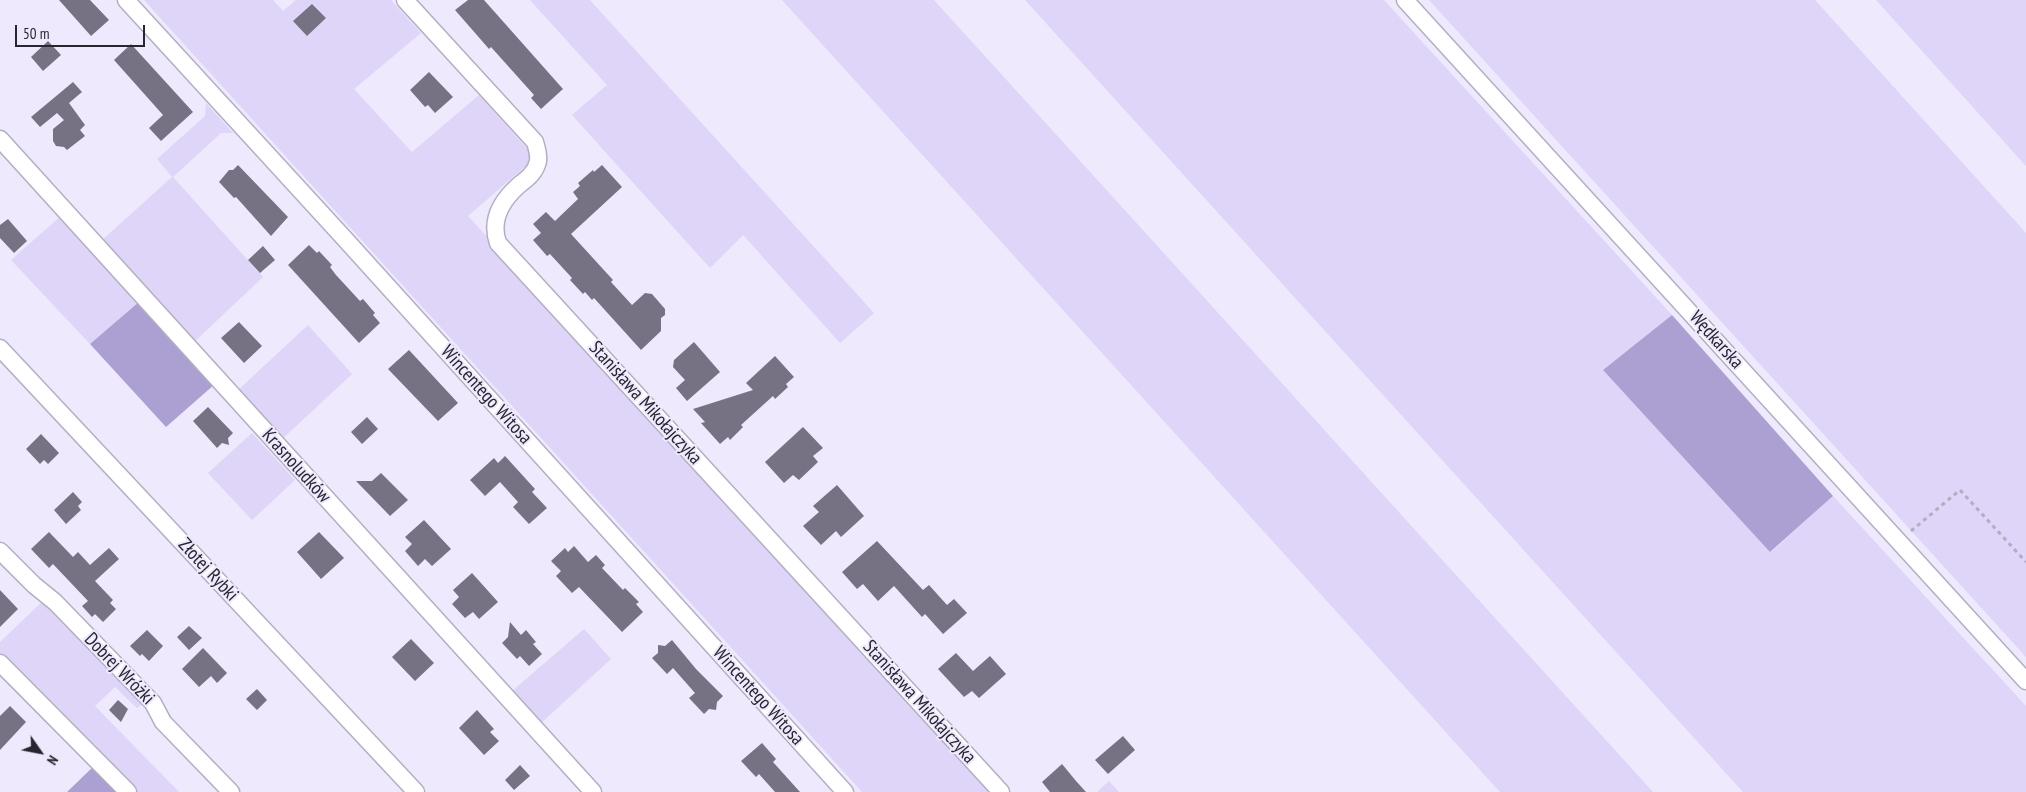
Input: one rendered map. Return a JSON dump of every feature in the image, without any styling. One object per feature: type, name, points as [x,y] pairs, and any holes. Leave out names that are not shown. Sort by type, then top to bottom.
[{"type":"street","name":"Wincentego Witosa","points":[[126,0],[845,792]]},
{"type":"street","name":"Stanisława Mikołajczyka","points":[[405,0],[535,142],[538,163],[535,170],[517,187],[498,211],[495,232],[498,243],[1001,792]]},
{"type":"street","name":"Wędkarska","points":[[1406,0],[2026,681]]},
{"type":"street","name":"Krasnoludków","points":[[0,139],[593,792]]},
{"type":"street","name":"Złotej Rybki","points":[[0,348],[416,792]]},
{"type":"street","name":"Dobrej Wróżki","points":[[0,551],[34,585],[55,602],[153,703],[163,722],[231,792]]},
{"type":"street","points":[[0,663],[128,792]]},
{"type":"path","points":[[1899,541],[1960,490],[2026,562]]},
{"type":"shaded area","points":[[144,0],[273,0],[283,11],[296,0],[391,0],[421,33],[354,89],[412,152],[479,95],[530,152],[529,163],[468,216],[992,792],[862,792]]},
{"type":"shaded area","points":[[530,0],[590,0],[874,313],[840,343],[743,235],[710,268],[572,115],[607,85]]},
{"type":"shaded area","points":[[782,0],[934,0],[1653,792],[1500,792]]},
{"type":"shaded area","points":[[1025,0],[1384,0],[1672,315],[1603,370],[1771,552],[1833,496],[2026,706],[2026,792],[1743,792]]},
{"type":"shaded area","points":[[1429,0],[1815,0],[2026,233],[2026,657]]},
{"type":"shaded area","points":[[1876,0],[2026,0],[2026,166]]},
{"type":"shaded area","points":[[206,103],[233,133],[221,133],[173,177],[263,277],[193,343],[101,241],[172,177],[157,159],[205,116]]},
{"type":"shaded area","points":[[62,215],[140,301],[90,344],[11,260]]},
{"type":"shaded area","points":[[140,301],[215,384],[166,427],[90,344]]},
{"type":"shaded area","points":[[1672,315],[1833,496],[1770,552],[1603,370]]},
{"type":"shaded area","points":[[308,325],[352,374],[281,440],[236,392]]},
{"type":"shaded area","points":[[252,433],[295,480],[252,520],[208,473]]},
{"type":"shaded area","points":[[45,599],[144,703],[137,708],[115,687],[95,706],[179,792],[137,792],[0,653],[0,642]]},
{"type":"shaded area","points":[[584,629],[611,659],[540,724],[511,692]]},
{"type":"shaded area","points":[[95,765],[121,792],[67,792]]},
{"type":"shaded area","points":[[1109,781],[1119,792],[1097,792]]},
{"type":"building","points":[[59,0],[90,0],[109,20],[91,36]]},
{"type":"building","points":[[468,0],[484,0],[563,89],[541,109],[531,98],[534,95],[491,47],[489,49],[455,10]]},
{"type":"building","points":[[312,4],[326,18],[307,36],[293,21]]},
{"type":"building","points":[[48,41],[61,55],[43,71],[31,57]]},
{"type":"building","points":[[131,44],[193,112],[161,141],[149,128],[163,115],[114,60]]},
{"type":"building","points":[[429,72],[453,97],[435,113],[428,105],[425,107],[410,90]]},
{"type":"building","points":[[73,82],[82,92],[69,103],[85,125],[80,130],[85,136],[67,150],[64,147],[56,146],[53,141],[53,129],[64,120],[57,113],[40,127],[31,117]]},
{"type":"building","points":[[238,165],[288,217],[271,236],[236,197],[234,198],[219,182],[229,170],[233,170]]},
{"type":"building","points":[[602,165],[622,187],[571,234],[613,280],[611,282],[632,305],[645,293],[652,294],[665,309],[665,315],[661,318],[661,331],[641,350],[594,298],[592,300],[585,292],[583,294],[570,280],[572,278],[550,254],[547,256],[533,240],[541,233],[533,224],[546,212],[555,221],[578,199],[573,192],[580,186],[578,183]]},
{"type":"building","points":[[8,219],[27,241],[14,253],[0,238],[0,225]]},
{"type":"building","points":[[309,245],[317,253],[319,251],[332,265],[330,267],[336,275],[360,301],[363,299],[375,313],[373,315],[380,323],[359,343],[288,265]]},
{"type":"building","points":[[263,246],[275,260],[260,273],[248,260]]},
{"type":"building","points":[[239,322],[262,346],[244,363],[221,338]]},
{"type":"building","points":[[694,342],[720,372],[687,401],[676,388],[685,380],[673,367],[674,360]]},
{"type":"building","points":[[409,350],[458,403],[438,421],[388,369]]},
{"type":"building","points":[[775,356],[794,377],[786,384],[788,387],[775,399],[773,396],[741,425],[743,427],[730,440],[728,437],[720,444],[701,423],[705,422],[693,409],[753,390],[746,383]]},
{"type":"building","points":[[208,407],[233,433],[228,438],[229,445],[222,443],[217,448],[193,421]]},
{"type":"building","points":[[367,417],[378,429],[362,444],[351,432]]},
{"type":"building","points":[[803,427],[823,448],[813,456],[818,462],[799,480],[793,475],[784,483],[765,462]]},
{"type":"building","points":[[41,434],[59,453],[48,464],[44,460],[40,464],[26,449]]},
{"type":"building","points":[[505,456],[535,489],[532,492],[547,508],[529,524],[513,507],[518,502],[500,482],[485,496],[470,480],[494,458],[498,463]]},
{"type":"building","points":[[381,473],[408,500],[390,516],[356,481],[372,481]]},
{"type":"building","points":[[837,485],[864,516],[841,537],[836,531],[821,545],[803,526],[819,512],[813,506]]},
{"type":"building","points":[[73,492],[82,502],[78,506],[81,510],[66,524],[54,510]]},
{"type":"building","points":[[424,520],[451,549],[432,566],[425,559],[418,566],[405,551],[412,544],[405,537]]},
{"type":"building","points":[[49,532],[73,557],[78,552],[90,565],[109,548],[119,559],[95,581],[113,600],[110,603],[116,609],[103,622],[95,614],[92,617],[82,606],[88,601],[53,564],[49,568],[31,549]]},
{"type":"building","points":[[319,532],[344,558],[321,579],[297,552]]},
{"type":"building","points":[[877,541],[923,590],[929,585],[947,605],[954,599],[967,613],[943,634],[925,614],[922,617],[894,586],[878,601],[863,584],[857,589],[842,572]]},
{"type":"building","points":[[574,546],[588,562],[596,555],[605,565],[602,568],[623,590],[625,588],[639,602],[636,604],[643,612],[622,632],[579,587],[572,593],[556,576],[561,571],[551,561],[565,548],[568,552]]},
{"type":"building","points":[[472,573],[498,602],[479,619],[473,612],[465,618],[452,604],[459,597],[453,590]]},
{"type":"building","points":[[0,590],[18,609],[0,627]]},
{"type":"building","points":[[510,622],[521,635],[526,630],[536,642],[533,644],[542,654],[529,666],[520,656],[517,659],[502,643],[508,637]]},
{"type":"building","points":[[189,626],[202,638],[189,650],[177,637]]},
{"type":"building","points":[[147,630],[163,646],[149,661],[142,654],[140,656],[130,646]]},
{"type":"building","points":[[411,639],[434,663],[415,681],[392,657]]},
{"type":"building","points":[[672,640],[696,669],[723,696],[717,702],[716,710],[709,709],[704,714],[689,698],[695,693],[673,668],[667,674],[652,658],[658,653],[658,645],[665,646]]},
{"type":"building","points":[[203,648],[227,673],[217,683],[211,676],[199,687],[182,669]]},
{"type":"building","points":[[956,653],[973,671],[990,656],[1006,674],[979,698],[972,691],[964,697],[938,669]]},
{"type":"building","points":[[257,689],[267,700],[257,710],[246,699]]},
{"type":"building","points":[[118,700],[128,709],[121,722],[109,710]]},
{"type":"building","points":[[10,706],[26,722],[0,750],[0,716]]},
{"type":"building","points":[[477,710],[494,729],[490,732],[499,741],[484,755],[459,728]]},
{"type":"building","points":[[1123,736],[1135,750],[1108,774],[1095,760]]},
{"type":"building","points":[[762,743],[776,759],[773,762],[800,792],[775,792],[759,774],[756,777],[741,761]]},
{"type":"building","points":[[1062,764],[1086,792],[1050,792],[1042,782]]},
{"type":"building","points":[[520,765],[530,776],[514,790],[505,780]]}]
